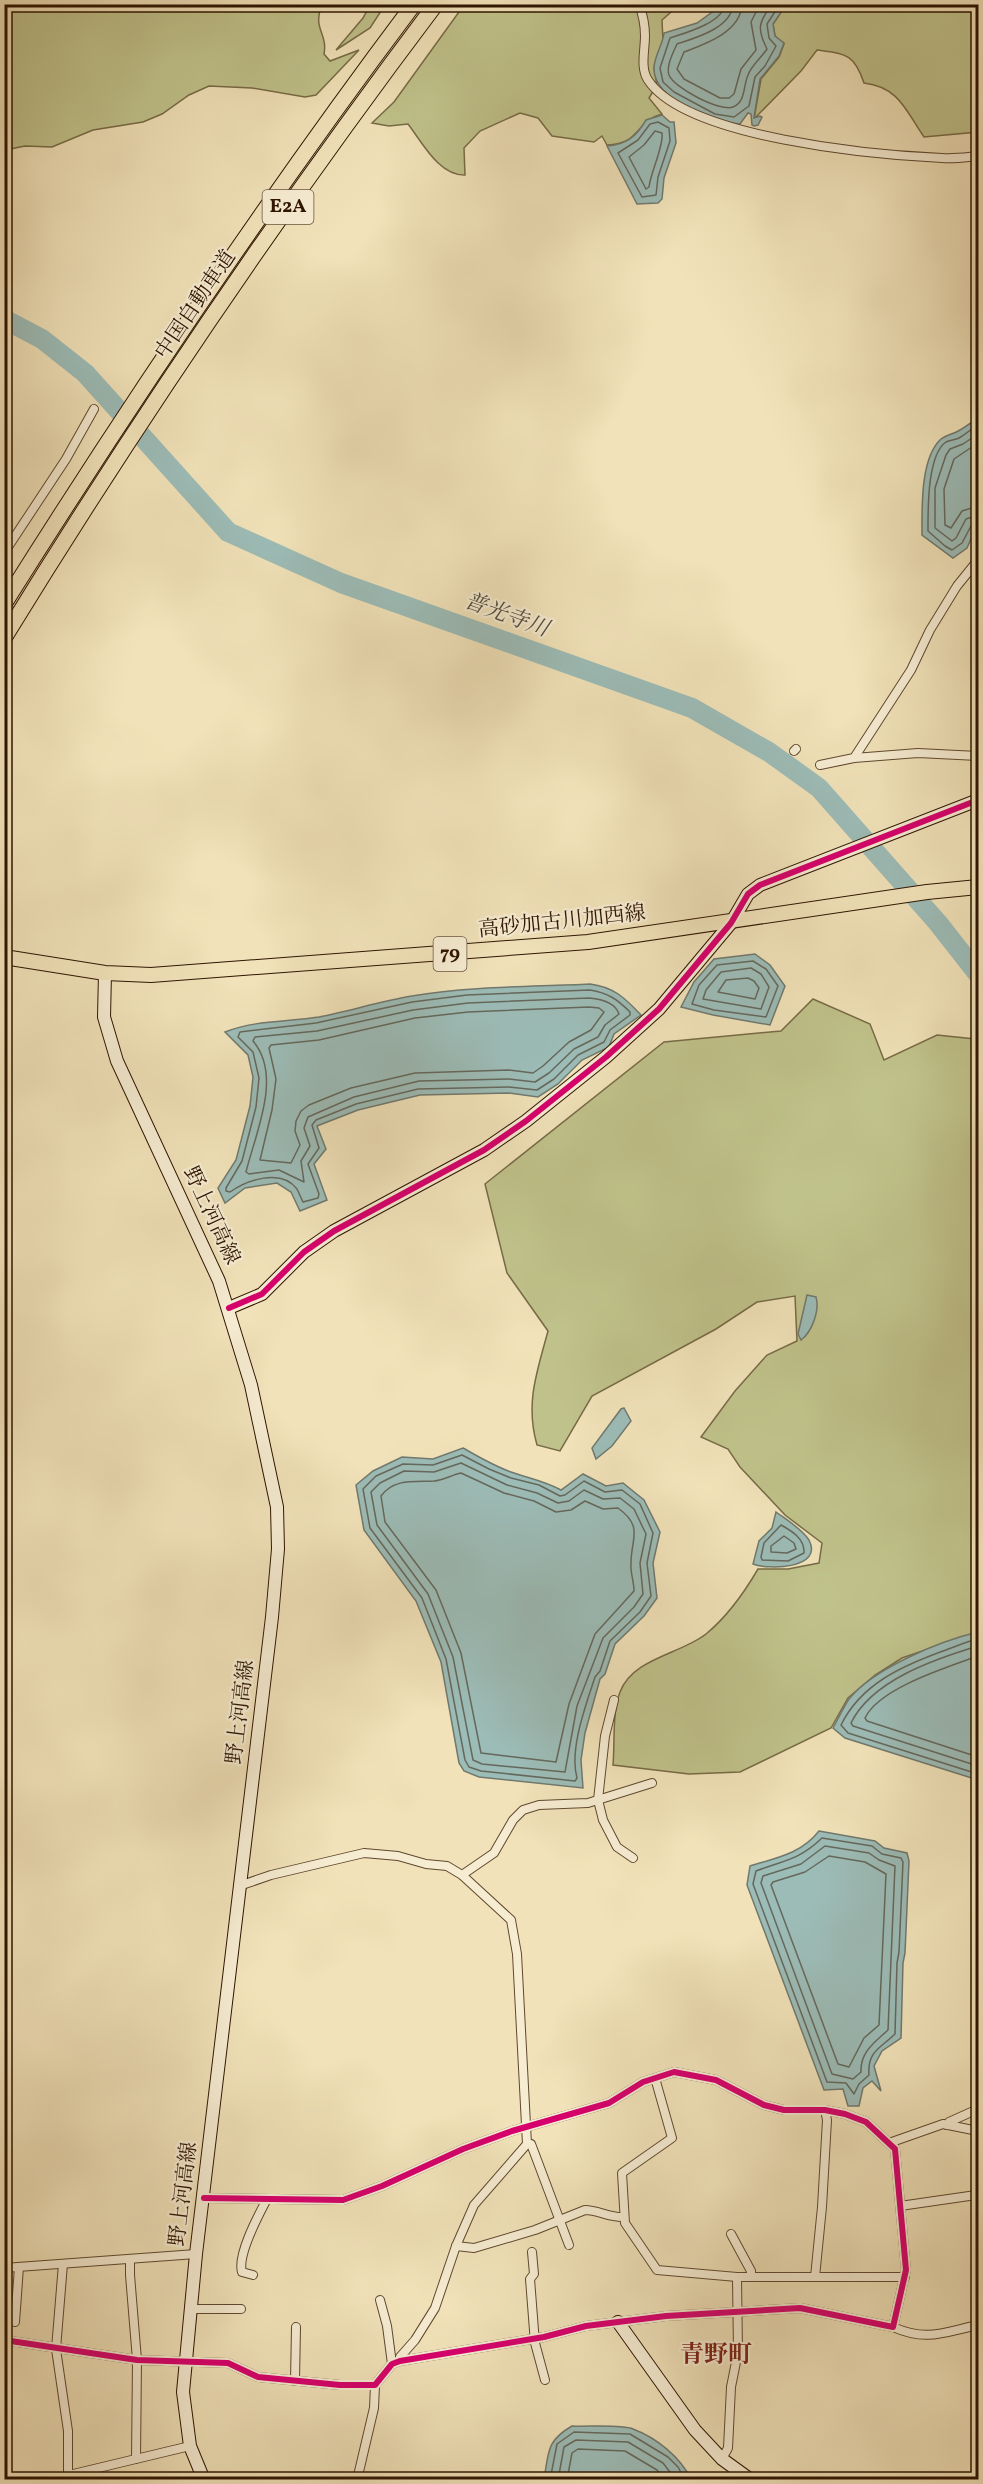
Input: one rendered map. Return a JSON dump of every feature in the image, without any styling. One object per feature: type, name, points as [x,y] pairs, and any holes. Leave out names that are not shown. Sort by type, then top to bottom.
[{"type":"highway","name":"中国自動車道","points":[[4,604],[133,402],[266,207],[414,4]]},
{"type":"highway","name":"中国自動車道","points":[[4,638],[120,455],[274,226],[436,4]]},
{"type":"main road","points":[[229,1308],[262,1293],[304,1252],[334,1231],[484,1150],[526,1121],[606,1057],[659,1009],[731,923],[748,894],[760,885],[978,800]]},
{"type":"main road","name":"高砂加古川加西線","points":[[4,957],[105,973],[151,975],[588,942],[731,923],[921,893],[978,887]]},
{"type":"main road","name":"野上河高線","points":[[105,973],[104,1017],[117,1061],[219,1281],[229,1308],[251,1385],[277,1507],[278,1549],[185,2360],[183,2392],[190,2446],[204,2480]]},
{"type":"main road","points":[[618,2322],[695,2430],[722,2459],[750,2480]]},
{"type":"street","points":[[639,4],[644,18],[646,78],[653,87],[697,116],[746,130],[900,156],[944,158],[978,156]]},
{"type":"street","points":[[4,553],[66,459],[94,409]]},
{"type":"street","points":[[854,758],[905,680],[930,630],[957,586],[978,560]]},
{"type":"street","points":[[820,765],[854,758],[918,753],[978,756]]},
{"type":"street","points":[[614,1700],[605,1736],[597,1800],[603,1820],[617,1848],[633,1858]]},
{"type":"street","points":[[462,1875],[494,1853],[513,1820],[524,1810],[539,1805],[588,1803],[651,1783]]},
{"type":"street","points":[[239,1886],[271,1875],[364,1853],[398,1856],[426,1864],[447,1866],[462,1875],[511,1920],[517,1954],[526,2144],[474,2205],[456,2246],[435,2308],[415,2340],[375,2385],[374,2408],[357,2480]]},
{"type":"street","points":[[204,2198],[343,2200],[382,2186],[463,2149],[526,2127],[609,2103],[643,2082],[674,2072],[716,2080],[764,2105],[784,2110],[825,2110],[845,2114],[866,2122],[895,2149],[905,2277],[893,2327]]},
{"type":"street","points":[[655,2078],[673,2136],[623,2170],[625,2223],[657,2270],[737,2277],[905,2277]]},
{"type":"street","points":[[947,2125],[978,2109]]},
{"type":"street","points":[[814,2277],[822,2207],[827,2120],[825,2110]]},
{"type":"street","points":[[889,2143],[943,2124],[978,2131]]},
{"type":"street","points":[[526,2144],[531,2144],[561,2218],[569,2245]]},
{"type":"street","points":[[900,2206],[976,2195]]},
{"type":"street","points":[[253,2275],[242,2272],[240,2264],[267,2199]]},
{"type":"street","points":[[456,2246],[470,2249],[535,2230],[585,2210],[624,2217]]},
{"type":"street","points":[[731,2234],[751,2271],[751,2277]]},
{"type":"street","points":[[532,2252],[534,2274],[530,2279],[535,2338],[545,2380]]},
{"type":"street","points":[[4,2268],[196,2254]]},
{"type":"street","points":[[130,2259],[137,2360],[136,2459]]},
{"type":"street","points":[[63,2264],[56,2349],[68,2431],[69,2477],[190,2446]]},
{"type":"street","points":[[15,2322],[19,2267]]},
{"type":"street","points":[[722,2459],[728,2448],[731,2387],[738,2352],[737,2277]]},
{"type":"street","points":[[380,2300],[396,2363]]},
{"type":"street","points":[[396,2363],[535,2338],[586,2325],[738,2312],[800,2308],[893,2327],[904,2332],[929,2337],[978,2325]]},
{"type":"street","points":[[191,2309],[242,2309]]},
{"type":"street","points":[[296,2327],[296,2381]]},
{"type":"street","points":[[4,2340],[137,2360],[228,2362],[258,2377],[340,2385],[375,2385]]},
{"type":"green space","points":[[16,5],[322,5],[319,13],[319,26],[324,41],[324,54],[330,61],[359,50],[316,95],[305,97],[252,88],[209,86],[189,95],[162,114],[143,122],[93,130],[52,147],[25,146],[5,150],[5,11]]},
{"type":"green space","points":[[370,5],[385,5],[370,28],[336,50],[363,18]]},
{"type":"green space","points":[[464,5],[679,5],[662,20],[663,41],[654,68],[657,85],[649,98],[662,114],[653,117],[626,141],[607,145],[602,136],[594,142],[552,136],[538,118],[520,113],[480,131],[464,148],[465,175],[447,170],[432,157],[408,124],[389,126],[372,123],[394,102]]},
{"type":"green space","points":[[786,5],[978,5],[978,132],[924,137],[894,95],[876,85],[864,83],[852,60],[842,54],[817,50],[801,71],[754,119],[761,79],[779,57],[784,44],[775,36],[773,24]]},
{"type":"green space","points":[[813,999],[870,1024],[884,1060],[937,1035],[975,1039],[978,1043],[978,1632],[902,1658],[875,1675],[848,1698],[831,1728],[740,1772],[689,1774],[613,1765],[617,1700],[626,1681],[635,1671],[706,1634],[735,1604],[758,1569],[788,1569],[819,1563],[822,1543],[785,1515],[740,1467],[728,1449],[701,1437],[735,1391],[767,1355],[797,1341],[795,1296],[757,1302],[716,1329],[592,1396],[560,1451],[537,1445],[532,1401],[548,1331],[507,1273],[485,1184],[664,1042],[781,1031]]},
{"type":"water","points":[[722,5],[786,5],[773,24],[775,36],[784,43],[779,56],[760,79],[754,118],[762,117],[758,125],[752,125],[751,114],[748,113],[740,124],[729,123],[687,108],[674,100],[656,80],[654,64],[664,33],[697,23]]},
{"type":"water","points":[[662,115],[670,122],[674,122],[676,143],[664,178],[662,199],[658,203],[637,204],[607,146],[625,142],[638,131],[646,120]]},
{"type":"water","points":[[978,419],[978,523],[967,548],[953,558],[922,535],[922,498],[926,471],[929,458],[941,439]]},
{"type":"water","points":[[755,954],[770,965],[785,986],[770,1025],[681,1007],[694,982],[714,959]]},
{"type":"water","points":[[590,984],[618,994],[641,1015],[614,1034],[609,1047],[582,1060],[558,1084],[538,1097],[509,1093],[420,1095],[358,1110],[317,1126],[326,1149],[314,1164],[327,1200],[300,1211],[291,1192],[277,1183],[245,1188],[225,1203],[218,1188],[236,1160],[250,1106],[253,1077],[248,1055],[225,1032],[259,1023],[319,1017],[400,998],[434,993]]},
{"type":"water","points":[[807,1295],[816,1297],[817,1308],[812,1326],[801,1340],[798,1334]]},
{"type":"water","points":[[624,1408],[631,1421],[612,1446],[596,1459],[592,1448]]},
{"type":"water","points":[[463,1448],[505,1470],[561,1490],[583,1474],[606,1486],[623,1483],[644,1500],[660,1532],[653,1563],[657,1598],[644,1616],[615,1644],[605,1674],[600,1679],[585,1733],[581,1760],[583,1788],[479,1777],[464,1771],[459,1763],[441,1662],[416,1601],[364,1530],[356,1485],[373,1471],[402,1457],[433,1459]]},
{"type":"water","points":[[776,1512],[798,1528],[809,1540],[812,1550],[809,1557],[802,1562],[781,1567],[753,1564],[759,1541],[772,1528]]},
{"type":"water","points":[[978,1632],[978,1780],[845,1738],[833,1728],[849,1699],[874,1677],[927,1649]]},
{"type":"water","points":[[819,1831],[875,1841],[884,1848],[907,1853],[909,1861],[901,2038],[882,2051],[874,2066],[881,2091],[872,2081],[863,2088],[859,2106],[848,2106],[843,2089],[824,2090],[747,1885],[750,1866],[796,1850]]},
{"type":"water","points":[[572,2426],[628,2427],[642,2433],[659,2443],[674,2456],[691,2479],[544,2479],[548,2454],[553,2442]]},
{"type":"waterway","name":"普光寺川","points":[[4,319],[42,339],[85,373],[228,532],[341,583],[692,708],[769,752],[819,788],[938,923],[978,974]]},
{"type":"cycle path","points":[[229,1308],[262,1294],[304,1252],[334,1231],[484,1150],[526,1121],[606,1057],[659,1009],[731,923],[748,894],[760,885],[978,800]]},
{"type":"cycle path","points":[[4,2340],[137,2360],[228,2363],[258,2377],[340,2385],[375,2385],[392,2364],[400,2361],[544,2337],[586,2326],[666,2316],[800,2308],[893,2327],[906,2270],[895,2149],[866,2122],[825,2110],[784,2110],[764,2105],[716,2080],[674,2072],[643,2082],[609,2103],[512,2131],[463,2149],[382,2186],[343,2200],[204,2198]]},
{"type":"district","name":"青野町","points":[[716,2356]]}]
